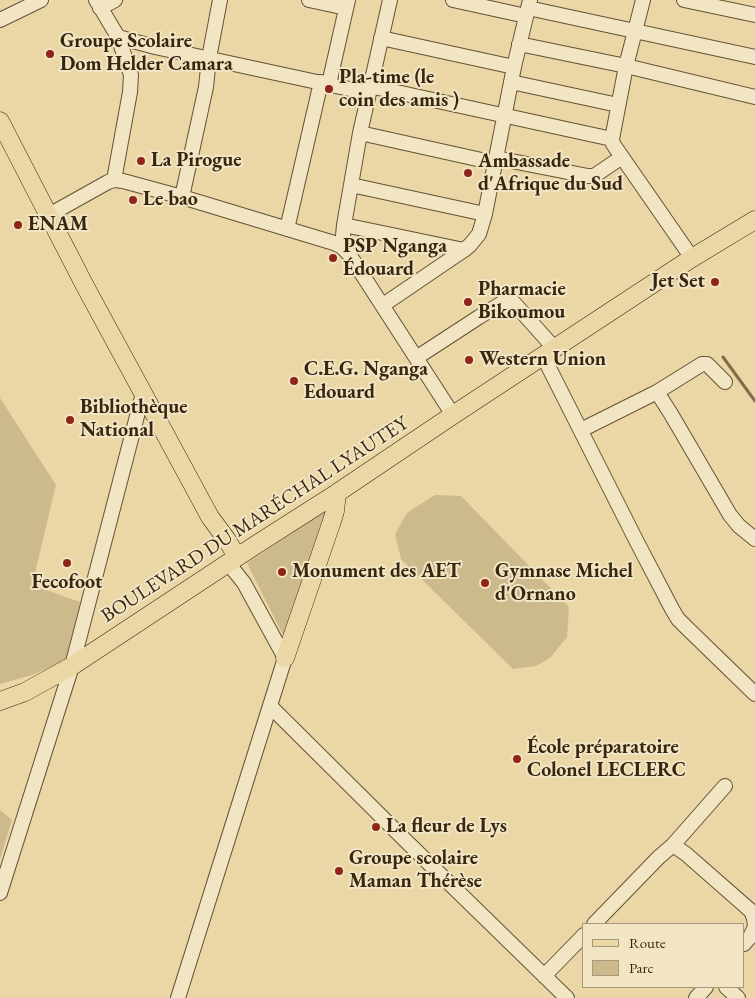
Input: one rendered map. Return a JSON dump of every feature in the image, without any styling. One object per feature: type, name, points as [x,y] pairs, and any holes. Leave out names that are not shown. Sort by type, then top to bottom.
[{"type":"main road","points":[[0,121],[48,215],[210,517],[227,540],[233,560]]},
{"type":"main road","name":"BOULEVARD DU MARÉCHAL LYAUTEY","points":[[0,701],[25,692],[72,666],[692,258],[755,220]]},
{"type":"main road","points":[[285,658],[332,521],[337,493]]},
{"type":"main road","points":[[210,517],[217,537],[233,560]]},
{"type":"main road","points":[[227,540],[238,544],[254,546]]},
{"type":"street","points":[[0,20],[41,0]]},
{"type":"street","points":[[114,180],[132,75],[118,37],[98,4],[116,0]]},
{"type":"street","points":[[182,197],[206,87],[209,58],[220,0]]},
{"type":"street","points":[[288,230],[347,4],[309,0]]},
{"type":"street","points":[[342,247],[360,133],[390,0]]},
{"type":"street","points":[[453,0],[528,8],[755,57]]},
{"type":"street","points":[[643,0],[626,66],[612,139],[615,148],[692,258]]},
{"type":"street","points":[[684,0],[755,15]]},
{"type":"street","points":[[383,304],[464,250],[479,234],[485,214],[514,67],[528,8]]},
{"type":"street","points":[[118,37],[325,83],[369,89],[612,139]]},
{"type":"street","points":[[381,38],[514,67]]},
{"type":"street","points":[[519,44],[626,66],[755,97]]},
{"type":"street","points":[[511,82],[618,105]]},
{"type":"street","points":[[360,133],[588,176],[594,176],[622,157]]},
{"type":"street","points":[[48,215],[114,180],[182,197],[334,243],[342,247],[349,254],[453,415]]},
{"type":"street","points":[[351,185],[485,214]]},
{"type":"street","points":[[344,225],[464,250]]},
{"type":"street","points":[[416,358],[502,303],[508,301],[514,303],[549,352],[581,430],[678,619],[755,694]]},
{"type":"street","points":[[581,430],[657,392],[702,364],[708,364],[725,382]]},
{"type":"street","points":[[657,392],[730,515],[739,526],[755,539]]},
{"type":"street","points":[[0,893],[72,666],[143,393]]},
{"type":"street","points":[[178,998],[285,658],[233,560]]},
{"type":"street","points":[[270,706],[567,998]]},
{"type":"street","points":[[595,923],[659,857],[674,845],[725,786]]},
{"type":"street","points":[[674,845],[751,911],[755,927],[745,943]]},
{"type":"street","points":[[544,976],[582,937]]},
{"type":"street","points":[[696,998],[705,988]]},
{"type":"street","points":[[727,988],[738,998]]},
{"type":"green space","points":[[0,398],[56,485],[32,585],[80,602],[66,661],[32,675],[0,684]]},
{"type":"green space","name":"Gymnase Michel d'Ornano","points":[[435,495],[461,496],[569,607],[567,637],[550,658],[536,666],[513,669],[401,559],[395,534],[407,513]]},
{"type":"green space","points":[[323,512],[328,516],[289,637],[283,635],[247,563]]},
{"type":"green space","points":[[0,810],[12,820],[0,859]]},
{"type":"waterway","points":[[723,357],[755,401]]},
{"type":"place","name":"Groupe Scolaire Dom Helder Camara","points":[[50,54]]},
{"type":"place","name":"Pla-time (le coin des amis )","points":[[329,89]]},
{"type":"place","name":"La Pirogue","points":[[141,161]]},
{"type":"place","name":"Ambassade d'Afrique du Sud","points":[[468,173]]},
{"type":"place","name":"Le bao","points":[[133,200]]},
{"type":"place","name":"ENAM","points":[[18,225]]},
{"type":"place","name":"PSP Nganga Édouard","points":[[333,258]]},
{"type":"place","name":"Jet Set","points":[[715,282]]},
{"type":"place","name":"Pharmacie Bikoumou","points":[[468,302]]},
{"type":"place","name":"Western Union","points":[[469,360]]},
{"type":"place","name":"C.E.G. Nganga Edouard","points":[[294,381]]},
{"type":"place","name":"Bibliothèque National","points":[[70,420]]},
{"type":"place","name":"Fecofoot","points":[[67,563]]},
{"type":"place","name":"Monument des AET","points":[[282,572]]},
{"type":"place","name":"Gymnase Michel d'Ornano","points":[[485,583]]},
{"type":"place","name":"École préparatoire Colonel LECLERC","points":[[517,759]]},
{"type":"place","name":"La fleur de Lys","points":[[376,827]]},
{"type":"place","name":"Groupe scolaire Maman Thérèse","points":[[339,871]]}]
